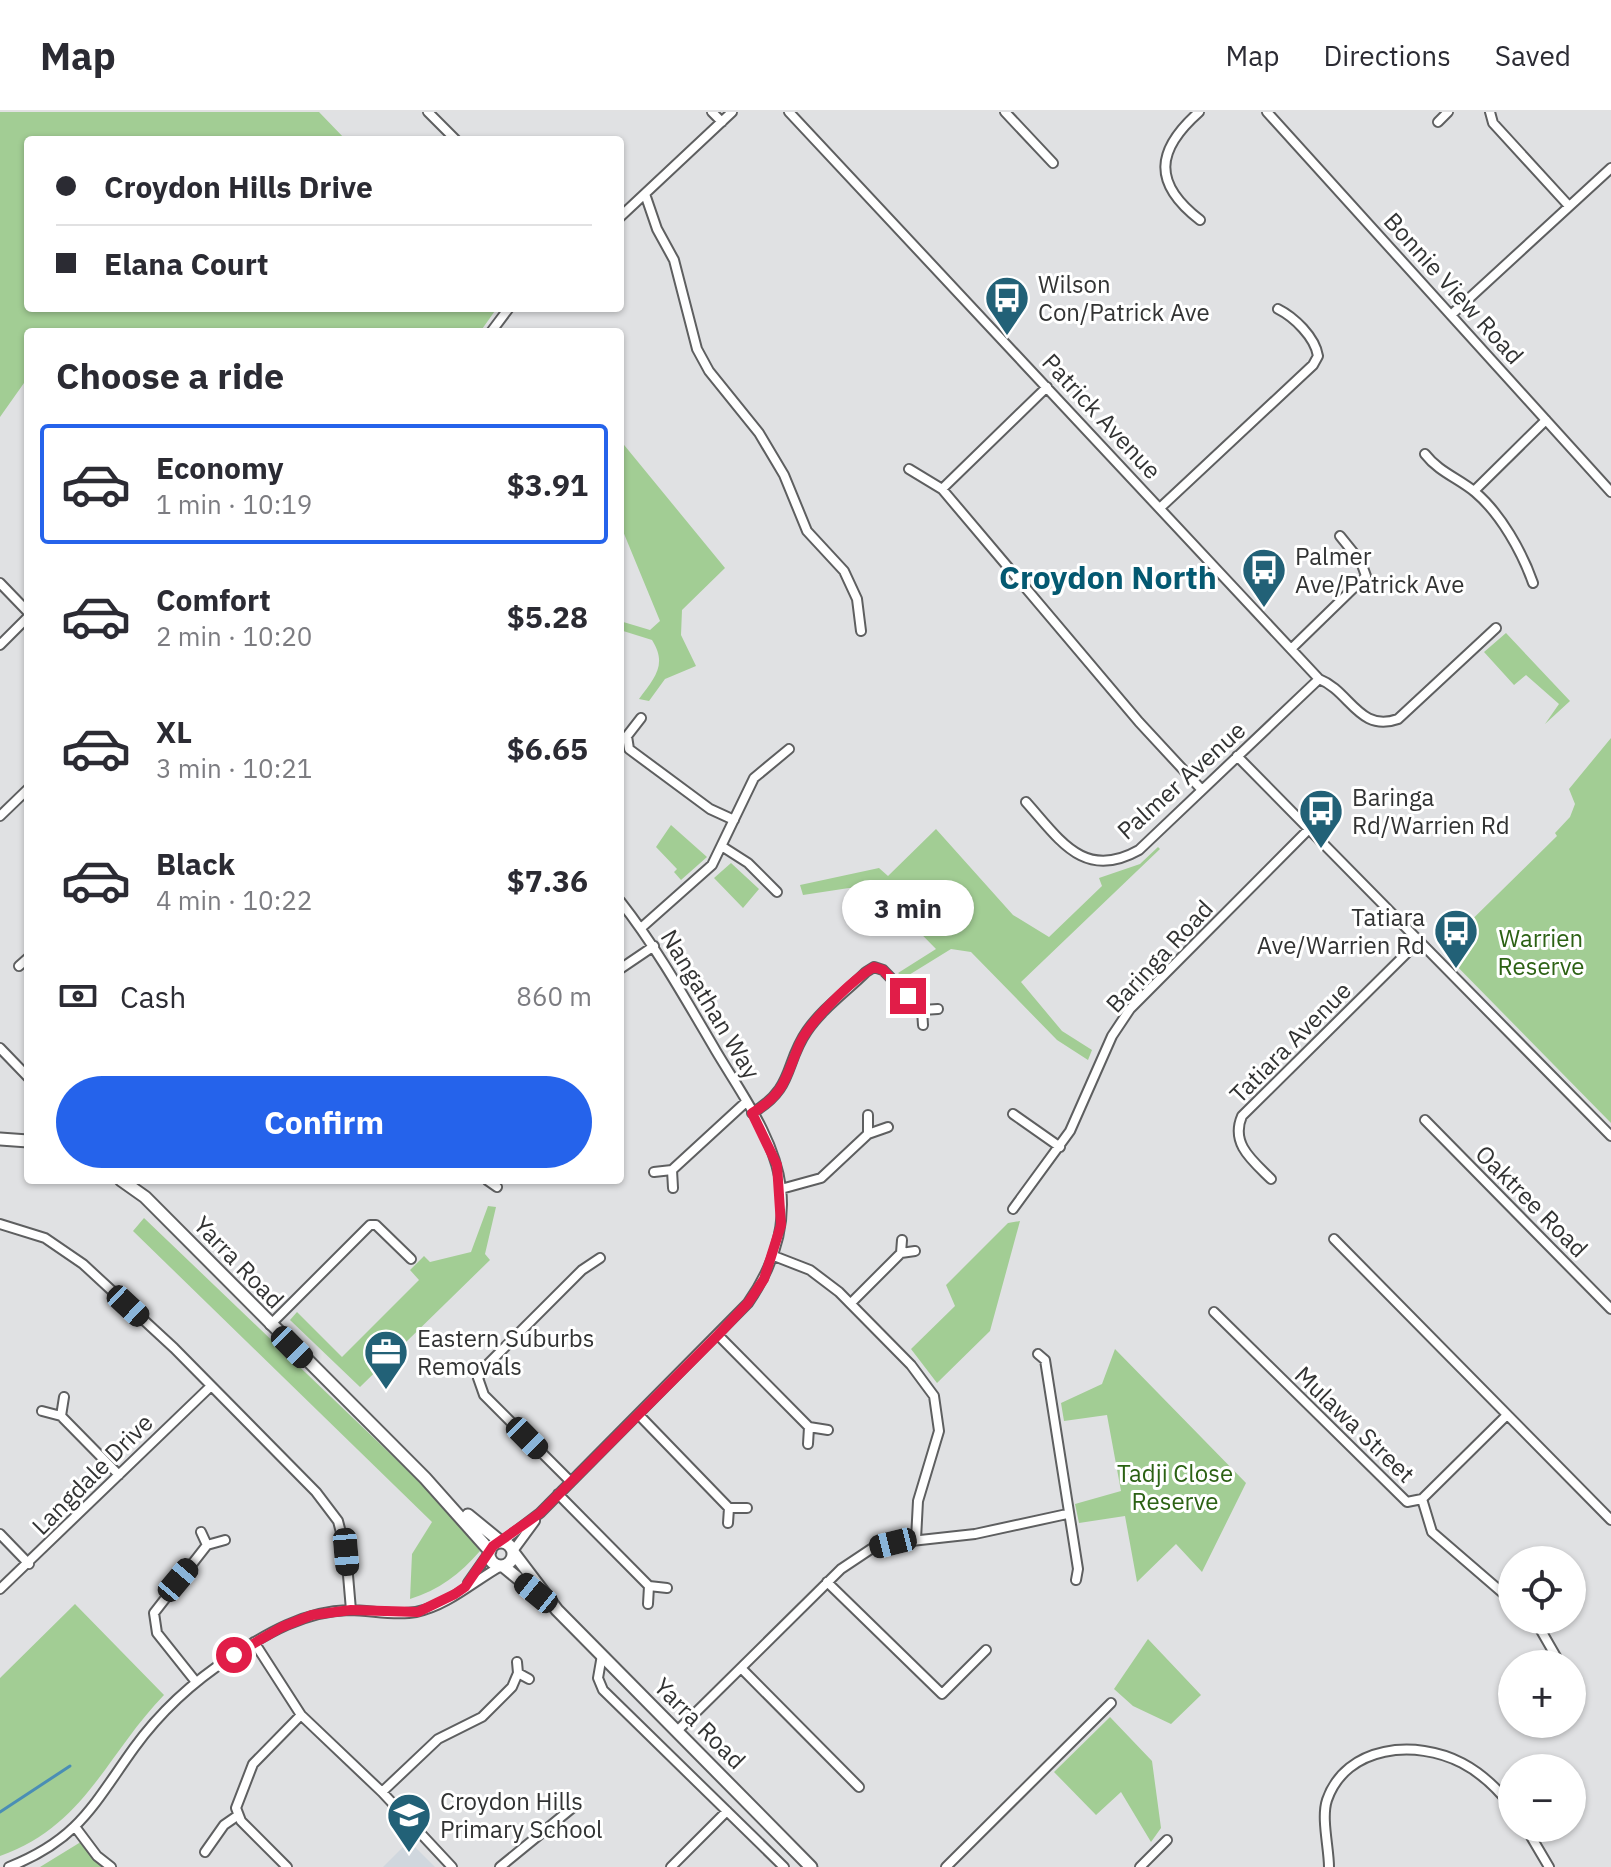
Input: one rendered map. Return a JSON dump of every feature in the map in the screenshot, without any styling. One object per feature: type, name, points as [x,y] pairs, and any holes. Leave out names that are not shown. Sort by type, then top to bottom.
[{"type":"main road","points":[[0,1139],[24,1141]]},
{"type":"main road","name":"Yarra Road","points":[[127,1184],[145,1197],[425,1478],[490,1552]]},
{"type":"main road","name":"Yarra Road","points":[[425,1478],[502,1542]]},
{"type":"main road","points":[[502,1542],[513,1552],[512,1560],[502,1566],[494,1563],[490,1552],[502,1542]]},
{"type":"main road","name":"Yarra Road","points":[[513,1552],[557,1610]]},
{"type":"main road","name":"Yarra Road","points":[[502,1566],[557,1610],[811,1867]]},
{"type":"street","points":[[428,112],[452,136]]},
{"type":"street","points":[[712,112],[722,122]]},
{"type":"street","points":[[624,213],[732,112]]},
{"type":"street","name":"Patrick Avenue","points":[[789,112],[1319,679],[1331,685],[1363,718],[1391,721],[1496,628]]},
{"type":"street","points":[[1005,112],[1053,163]]},
{"type":"street","points":[[1199,112],[1172,139],[1165,170],[1174,198],[1200,220]]},
{"type":"street","name":"Bonnie View Road","points":[[1267,112],[1610,489]]},
{"type":"street","points":[[1438,122],[1448,112]]},
{"type":"street","points":[[1490,112],[1493,123],[1569,206]]},
{"type":"street","points":[[1451,315],[1611,168]]},
{"type":"street","points":[[645,194],[657,229],[674,260],[697,349],[709,371],[759,433],[784,475],[807,531],[844,571],[857,599],[861,631]]},
{"type":"street","points":[[1161,507],[1313,365],[1318,356],[1312,340],[1288,314],[1278,309]]},
{"type":"street","points":[[942,489],[1047,387]]},
{"type":"street","points":[[1474,491],[1546,420]]},
{"type":"street","points":[[1425,454],[1447,475],[1474,491],[1492,510],[1527,565],[1533,583]]},
{"type":"street","points":[[909,469],[942,489],[1139,722],[1202,790]]},
{"type":"street","points":[[1292,648],[1366,576],[1361,562],[1340,536]]},
{"type":"street","points":[[0,583],[24,610]]},
{"type":"street","points":[[0,645],[24,618]]},
{"type":"street","name":"Palmer Avenue","points":[[1026,802],[1074,853],[1107,862],[1139,850],[1319,679]]},
{"type":"street","points":[[641,718],[627,736],[626,745],[633,753],[710,809],[734,820]]},
{"type":"street","points":[[641,928],[712,865],[754,778],[789,749]]},
{"type":"street","points":[[1237,756],[1611,1136]]},
{"type":"street","points":[[0,816],[24,793]]},
{"type":"street","name":"Baringa Road","points":[[1013,1209],[1060,1147],[1112,1036],[1130,1009],[1309,829]]},
{"type":"street","points":[[723,847],[748,863],[777,892]]},
{"type":"street","name":"Nangathan Way","points":[[513,1552],[540,1513],[570,1481],[748,1303],[774,1256],[781,1225],[781,1189],[768,1140],[654,946],[624,906]]},
{"type":"street","name":"Tatiara Avenue","points":[[1271,1179],[1242,1147],[1238,1136],[1242,1116],[1419,941]]},
{"type":"street","points":[[624,966],[654,946]]},
{"type":"street","points":[[19,966],[24,962]]},
{"type":"street","points":[[752,1113],[779,1090],[790,1075],[808,1029],[874,967],[883,970],[922,1010],[923,1025]]},
{"type":"street","points":[[922,1010],[938,1009]]},
{"type":"street","points":[[0,1048],[24,1073]]},
{"type":"street","points":[[654,1172],[672,1170],[746,1102]]},
{"type":"street","points":[[1013,1114],[1060,1147]]},
{"type":"street","points":[[868,1115],[868,1134]]},
{"type":"street","name":"Oaktree Road","points":[[1425,1120],[1611,1309]]},
{"type":"street","points":[[781,1189],[821,1178],[868,1134],[888,1127]]},
{"type":"street","points":[[672,1170],[673,1188]]},
{"type":"street","points":[[493,1184],[497,1187]]},
{"type":"street","points":[[0,1224],[45,1238],[71,1255],[211,1386],[316,1492],[338,1521],[346,1552],[351,1610]]},
{"type":"street","points":[[270,1325],[370,1225],[376,1225],[411,1259]]},
{"type":"street","points":[[1334,1239],[1611,1520]]},
{"type":"street","points":[[901,1253],[902,1240]]},
{"type":"street","points":[[851,1303],[901,1253],[915,1251]]},
{"type":"street","points":[[774,1256],[810,1270],[851,1303],[911,1365],[934,1396],[939,1431],[918,1501],[916,1539]]},
{"type":"street","points":[[570,1481],[484,1395],[478,1378],[485,1367],[582,1270],[600,1258]]},
{"type":"street","name":"Mulawa Street","points":[[1214,1312],[1407,1502],[1422,1499],[1507,1415]]},
{"type":"street","points":[[718,1335],[809,1427],[828,1430]]},
{"type":"street","points":[[1038,1354],[1045,1360],[1078,1569],[1076,1580]]},
{"type":"street","name":"Langdale Drive","points":[[0,1589],[211,1386]]},
{"type":"street","points":[[61,1416],[64,1397]]},
{"type":"street","points":[[42,1411],[61,1416],[119,1475]]},
{"type":"street","points":[[638,1414],[729,1508],[747,1508]]},
{"type":"street","points":[[808,1444],[809,1427]]},
{"type":"street","points":[[558,1494],[649,1586],[667,1588]]},
{"type":"street","points":[[1422,1499],[1432,1532],[1498,1590]]},
{"type":"street","points":[[728,1523],[729,1508]]},
{"type":"street","name":"Nangathan Way","points":[[502,1542],[540,1513]]},
{"type":"street","points":[[677,1731],[827,1582],[871,1549],[916,1539],[975,1534],[1067,1514]]},
{"type":"street","points":[[201,1532],[207,1545]]},
{"type":"street","points":[[0,1534],[29,1564]]},
{"type":"street","points":[[196,1682],[157,1633],[154,1613],[207,1545],[225,1540]]},
{"type":"street","points":[[465,1587],[490,1552]]},
{"type":"street","points":[[9,1867],[42,1852],[76,1828],[94,1809],[145,1734],[196,1682],[254,1642],[295,1621],[351,1610],[418,1612],[440,1604],[502,1566]]},
{"type":"street","points":[[827,1582],[942,1694],[986,1650]]},
{"type":"street","points":[[648,1604],[649,1586]]},
{"type":"street","points":[[254,1642],[301,1715],[382,1792],[452,1867]]},
{"type":"street","points":[[602,1655],[598,1678],[603,1690],[784,1867]]},
{"type":"street","points":[[382,1792],[438,1739],[482,1717],[512,1687],[518,1673],[517,1662]]},
{"type":"street","points":[[741,1668],[859,1787]]},
{"type":"street","points":[[518,1673],[529,1679]]},
{"type":"street","points":[[946,1867],[1111,1703]]},
{"type":"street","points":[[205,1852],[224,1825],[237,1816],[240,1791],[253,1764],[301,1715]]},
{"type":"street","points":[[1329,1867],[1326,1802],[1352,1763],[1383,1751],[1429,1750],[1462,1763],[1498,1789]]},
{"type":"street","points":[[500,1867],[577,1804]]},
{"type":"street","points":[[671,1867],[727,1811]]},
{"type":"street","points":[[237,1816],[287,1867]]},
{"type":"street","points":[[76,1828],[97,1856],[111,1867]]},
{"type":"street","points":[[1140,1867],[1167,1840]]},
{"type":"street","points":[[1534,1842],[1549,1867]]},
{"type":"shaded area","name":"Croydon Hills Primary School","points":[[409,1841],[435,1867],[383,1867]]},
{"type":"green space","points":[[0,112],[319,112],[342,136],[24,136],[24,312],[494,312],[483,328],[24,328],[24,383],[0,417]]},
{"type":"green space","points":[[624,445],[725,568],[682,610],[681,635],[696,666],[665,679],[649,701],[639,699],[657,671],[659,657],[652,640],[624,631],[624,622],[650,630],[660,621],[624,534]]},
{"type":"green space","points":[[1506,633],[1570,701],[1545,724],[1559,704],[1526,675],[1514,685],[1484,652]]},
{"type":"green space","name":"Warrien Reserve","points":[[1611,738],[1611,1123],[1441,950],[1557,836],[1555,833],[1570,817],[1575,804],[1569,789]]},
{"type":"green space","points":[[671,825],[707,857],[681,880],[674,872],[677,869],[656,847]]},
{"type":"green space","points":[[936,829],[1013,915],[1049,937],[1102,886],[1099,878],[1140,864],[1158,847],[1160,849],[1021,982],[1062,1031],[1092,1050],[1088,1060],[1057,1040],[971,952],[951,949],[904,978],[898,973],[936,949],[876,888],[849,888],[803,895],[800,885],[879,868],[888,876]]},
{"type":"green space","points":[[731,863],[759,889],[743,908],[714,878]]},
{"type":"green space","points":[[488,1206],[496,1207],[485,1254],[490,1260],[360,1387],[290,1320],[297,1312],[342,1357],[419,1280],[410,1270],[424,1256],[430,1262],[471,1252]]},
{"type":"green space","points":[[144,1218],[447,1508],[480,1551],[465,1567],[440,1586],[410,1599],[412,1554],[432,1522],[133,1231]]},
{"type":"green space","points":[[1020,1221],[990,1331],[937,1383],[911,1349],[955,1306],[946,1285],[1008,1223]]},
{"type":"green space","name":"Tadji Close Reserve","points":[[1115,1349],[1246,1483],[1202,1572],[1176,1544],[1137,1582],[1125,1516],[1079,1523],[1075,1504],[1121,1491],[1107,1415],[1064,1421],[1061,1403],[1102,1384]]},
{"type":"green space","points":[[75,1604],[164,1695],[74,1808],[29,1843],[0,1856],[0,1678]]},
{"type":"green space","points":[[1148,1639],[1201,1695],[1171,1724],[1133,1706],[1114,1689]]},
{"type":"green space","points":[[1110,1717],[1152,1761],[1161,1828],[1151,1842],[1121,1792],[1096,1815],[1054,1772]]},
{"type":"green space","points":[[84,1840],[104,1867],[40,1867]]},
{"type":"waterway","points":[[0,1812],[70,1766]]},
{"type":"place","name":"Wilson Con/Patrick Ave","points":[[1007,337]]},
{"type":"place","name":"Palmer Ave/Patrick Ave","points":[[1264,609]]},
{"type":"place","name":"Baringa Rd/Warrien Rd","points":[[1321,850]]},
{"type":"place","name":"Tatiara Ave/Warrien Rd","points":[[1456,970]]},
{"type":"place","name":"Eastern Suburbs Removals","points":[[386,1391]]},
{"type":"place","name":"Croydon Hills Primary School","points":[[409,1854]]},
{"type":"district","name":"Croydon North","points":[[1108,577]]},
{"type":"route","points":[[234,1655],[282,1627],[312,1615],[351,1610],[418,1612],[440,1604],[465,1587],[493,1546],[540,1513],[718,1335],[748,1303],[764,1279],[774,1256],[781,1225],[781,1189],[768,1140],[752,1113],[779,1090],[790,1075],[808,1029],[874,967],[883,970],[908,996]]}]
